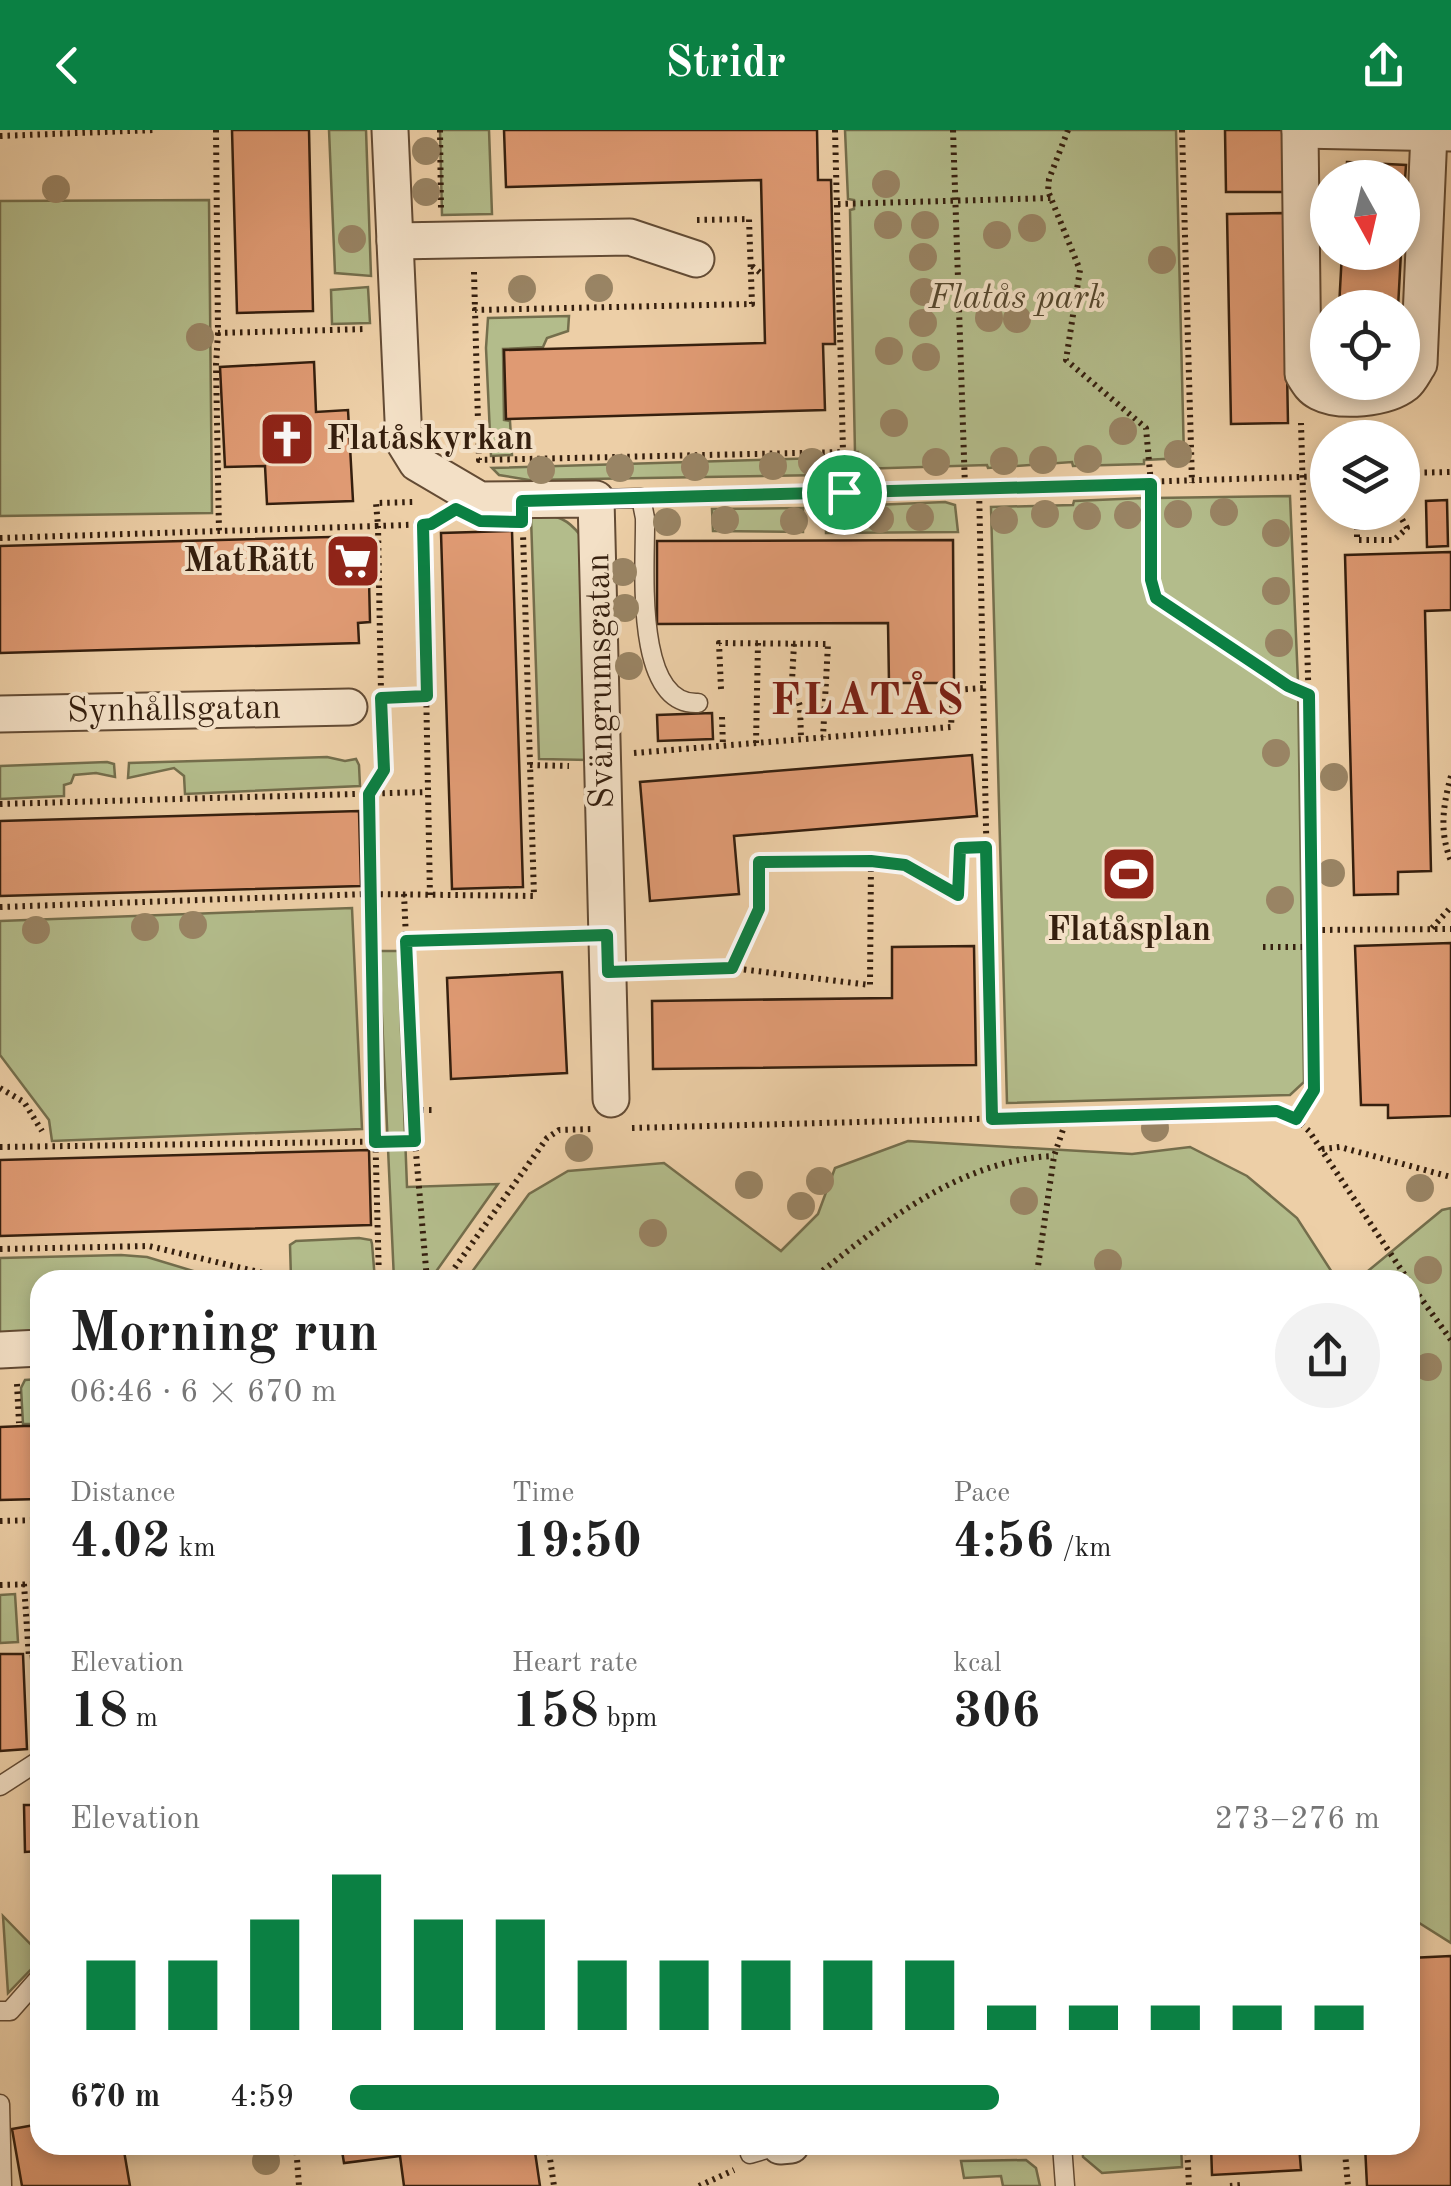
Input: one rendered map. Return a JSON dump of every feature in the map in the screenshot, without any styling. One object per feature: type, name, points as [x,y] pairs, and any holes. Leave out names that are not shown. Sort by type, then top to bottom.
[{"type":"street","points":[[390,130],[404,442],[417,463],[480,500],[596,499]]},
{"type":"street","points":[[1300,130],[1440,133],[1419,364],[1408,382],[1392,392],[1340,398],[1311,387],[1303,374],[1300,130]]},
{"type":"street","points":[[394,241],[630,237],[696,259]]},
{"type":"street","name":"Svängrumsgatan","points":[[596,499],[609,1119]]},
{"type":"street","name":"Synhållsgatan","points":[[0,714],[370,701]]},
{"type":"lane","points":[[596,499],[641,498],[650,654],[671,694],[685,704],[698,703]]},
{"type":"lane","points":[[0,1786],[30,1766]]},
{"type":"lane","points":[[0,2011],[10,2011],[30,1988]]},
{"type":"lane","points":[[0,2104],[2,2186]]},
{"type":"lane","points":[[1063,2155],[1065,2186]]},
{"type":"path","points":[[0,136],[155,130]]},
{"type":"path","points":[[216,130],[219,532]]},
{"type":"path","points":[[440,130],[442,226]]},
{"type":"path","points":[[835,130],[844,492]]},
{"type":"path","points":[[952,130],[964,487]]},
{"type":"path","points":[[1068,130],[1049,179],[1051,198],[1080,270],[1066,360],[1146,428],[1151,484],[1151,580],[1156,598],[1288,686],[1309,695]]},
{"type":"path","points":[[1182,130],[1192,483]]},
{"type":"path","points":[[837,204],[1051,198]]},
{"type":"path","points":[[692,220],[750,219],[752,304],[475,310],[478,460],[842,452]]},
{"type":"path","points":[[834,272],[838,264]]},
{"type":"path","points":[[751,266],[763,276]]},
{"type":"path","points":[[218,333],[398,328]]},
{"type":"path","points":[[1296,1119],[1314,1090],[1314,930],[1300,409]]},
{"type":"path","points":[[1420,473],[1451,472]]},
{"type":"path","points":[[641,498],[1310,477]]},
{"type":"path","points":[[980,486],[992,1119]]},
{"type":"path","points":[[0,906],[369,894],[534,896],[522,501]]},
{"type":"path","points":[[376,503],[370,701],[384,770],[369,794],[369,894],[379,1270]]},
{"type":"path","points":[[0,538],[423,525],[449,515]]},
{"type":"path","points":[[423,525],[430,896]]},
{"type":"path","points":[[1357,530],[1357,540],[1394,540],[1406,530]]},
{"type":"path","points":[[721,694],[720,643],[828,644],[823,737]]},
{"type":"path","points":[[756,743],[758,643]]},
{"type":"path","points":[[794,644],[792,681],[800,706],[801,739]]},
{"type":"path","points":[[602,756],[951,727],[953,690],[984,688]]},
{"type":"path","points":[[370,701],[427,696]]},
{"type":"path","points":[[722,712],[723,746]]},
{"type":"path","points":[[1451,776],[1442,809],[1451,860]]},
{"type":"path","points":[[0,804],[427,792]]},
{"type":"path","points":[[732,968],[759,909],[759,862],[871,861],[905,865],[958,895],[960,848],[986,847]]},
{"type":"path","points":[[608,972],[732,968],[870,985],[871,861]]},
{"type":"path","points":[[404,894],[415,1141],[427,1270]]},
{"type":"path","points":[[1431,929],[1451,907]]},
{"type":"path","points":[[1314,930],[1451,928]]},
{"type":"path","points":[[406,941],[607,935]]},
{"type":"path","points":[[1262,947],[1314,947]]},
{"type":"path","points":[[0,1088],[24,1102],[42,1131]]},
{"type":"path","points":[[414,1110],[436,1110]]},
{"type":"path","points":[[453,1270],[547,1138],[559,1130],[609,1119],[992,1119],[1277,1111],[1296,1119],[1322,1149],[1402,1270]]},
{"type":"path","points":[[1037,1270],[1054,1156],[1068,1116]]},
{"type":"path","points":[[0,1148],[415,1141]]},
{"type":"path","points":[[1322,1149],[1340,1148],[1451,1177]]},
{"type":"path","points":[[824,1270],[864,1237],[972,1172],[1025,1157],[1054,1156]]},
{"type":"path","points":[[0,1249],[149,1246],[250,1270]]},
{"type":"path","points":[[1420,1296],[1451,1340]]},
{"type":"path","points":[[8,1363],[18,1423]]},
{"type":"path","points":[[0,1521],[30,1520]]},
{"type":"path","points":[[24,1584],[30,1658]]},
{"type":"path","points":[[0,1586],[30,1584]]},
{"type":"path","points":[[297,2155],[299,2186]]},
{"type":"path","points":[[549,2155],[554,2186]]},
{"type":"path","points":[[1188,2155],[1190,2186]]},
{"type":"path","points":[[1345,2155],[1348,2186]]},
{"type":"path","points":[[1230,2186],[1241,2186]]},
{"type":"green space","points":[[329,130],[366,130],[371,276],[335,273]]},
{"type":"green space","points":[[440,130],[489,130],[492,214],[442,215]]},
{"type":"green space","name":"Flatås park","points":[[845,130],[1176,130],[1184,458],[1144,460],[1144,464],[1073,466],[1072,462],[988,468],[987,465],[858,469],[850,210],[854,209],[854,200],[848,199]]},
{"type":"green space","points":[[209,200],[212,513],[0,516],[0,201]]},
{"type":"green space","points":[[368,287],[370,323],[332,324],[331,290]]},
{"type":"green space","points":[[569,316],[568,331],[547,338],[543,347],[503,349],[504,420],[510,421],[512,455],[491,456],[488,318]]},
{"type":"green space","points":[[821,458],[827,466],[824,475],[529,480],[499,475],[492,468]]},
{"type":"green space","points":[[1290,496],[1298,682],[1304,1082],[1290,1095],[1007,1103],[991,507],[1143,498],[1144,504],[1155,503],[1155,498]]},
{"type":"green space","points":[[945,502],[955,505],[958,532],[826,533],[826,507]]},
{"type":"green space","points":[[803,508],[803,532],[713,531],[712,509]]},
{"type":"green space","points":[[539,514],[562,519],[580,535],[590,760],[539,759],[531,517]]},
{"type":"green space","points":[[356,759],[360,786],[185,794],[184,776],[174,768],[128,778],[129,763]]},
{"type":"green space","points":[[114,764],[115,777],[96,773],[74,775],[71,783],[64,785],[64,796],[0,799],[0,766]]},
{"type":"green space","points":[[352,908],[362,1129],[52,1141],[49,1120],[0,1055],[0,921]]},
{"type":"green space","points":[[379,951],[398,951],[407,1187],[498,1184],[437,1270],[394,1270]]},
{"type":"green space","points":[[908,1141],[1132,1154],[1190,1147],[1247,1176],[1297,1218],[1331,1270],[473,1270],[529,1194],[568,1171],[664,1163],[781,1251],[818,1214],[835,1168]]},
{"type":"green space","points":[[1451,1208],[1451,1943],[1420,1924],[1420,1270],[1369,1270],[1442,1210]]},
{"type":"green space","points":[[371,1240],[374,1270],[291,1270],[290,1245],[296,1241]]},
{"type":"green space","points":[[121,1255],[147,1257],[190,1270],[30,1270],[30,1341],[0,1342],[0,1258]]},
{"type":"green space","points":[[25,1380],[30,1380],[30,1424],[23,1424],[21,1388]]},
{"type":"green space","points":[[15,1594],[18,1642],[0,1643],[0,1595]]},
{"type":"green space","points":[[3,1916],[30,1944],[30,1970],[8,1993]]},
{"type":"green space","points":[[1181,2155],[1182,2167],[1102,2173],[1083,2157]]},
{"type":"green space","points":[[1026,2160],[1036,2168],[1040,2186],[1003,2186],[1001,2176],[964,2178],[961,2161]]},
{"type":"building","points":[[232,130],[309,130],[313,311],[237,313]]},
{"type":"building","points":[[504,130],[817,130],[818,180],[831,180],[835,344],[823,344],[825,410],[506,419],[504,350],[765,343],[761,180],[506,187]]},
{"type":"building","points":[[1225,130],[1284,130],[1285,192],[1226,192]]},
{"type":"building","points":[[1284,213],[1288,423],[1231,424],[1227,214]]},
{"type":"building","points":[[1341,270],[1400,270],[1399,290],[1340,290]]},
{"type":"building","name":"Flatåskyrkan","points":[[314,362],[316,412],[348,410],[353,501],[267,504],[265,466],[225,467],[220,367]]},
{"type":"building","points":[[1447,500],[1448,546],[1427,547],[1426,501]]},
{"type":"building","points":[[512,531],[523,887],[452,889],[441,533]]},
{"type":"building","points":[[368,536],[370,622],[358,623],[359,643],[0,653],[0,546]]},
{"type":"building","points":[[953,540],[954,683],[889,683],[888,623],[657,624],[657,541]]},
{"type":"building","points":[[1451,552],[1451,610],[1425,611],[1431,871],[1398,872],[1398,894],[1354,895],[1345,555]]},
{"type":"building","points":[[712,713],[713,739],[658,741],[657,715]]},
{"type":"building","points":[[972,755],[977,816],[734,836],[739,894],[650,901],[640,782]]},
{"type":"building","points":[[359,811],[361,886],[0,896],[0,821]]},
{"type":"building","points":[[1451,943],[1451,1116],[1388,1118],[1388,1105],[1361,1105],[1355,946]]},
{"type":"building","points":[[974,946],[976,1065],[653,1069],[652,1001],[892,998],[892,947]]},
{"type":"building","points":[[562,972],[567,1073],[451,1079],[447,978]]},
{"type":"building","points":[[369,1150],[371,1225],[0,1236],[0,1160]]},
{"type":"building","points":[[30,1426],[30,1499],[0,1500],[0,1427]]},
{"type":"building","points":[[0,1654],[23,1654],[27,1749],[0,1751]]},
{"type":"building","points":[[24,1805],[30,1805],[30,1852],[25,1852]]},
{"type":"building","points":[[1451,1956],[1451,2186],[1367,2186],[1365,2155],[1420,2155],[1420,1958]]},
{"type":"building","points":[[30,2126],[30,2155],[125,2155],[130,2186],[22,2186],[12,2129]]},
{"type":"building","points":[[343,2155],[535,2155],[540,2186],[404,2186],[400,2156],[344,2163]]},
{"type":"building","points":[[1211,2155],[1300,2155],[1301,2170],[1212,2175]]},
{"type":"place","name":"Flatåskyrkan","points":[[287,439]]},
{"type":"place","name":"MatRätt","points":[[353,561]]},
{"type":"place","name":"Flatåsplan","points":[[1129,874]]},
{"type":"district","name":"FLATÅS","points":[[868,702]]},
{"type":"route","points":[[1151,484],[1151,580],[1156,598],[1288,686],[1309,695],[1314,1090],[1296,1119],[1277,1111],[992,1119],[986,847],[960,848],[958,895],[905,865],[871,861],[759,862],[759,909],[732,968],[608,972],[607,935],[406,941],[415,1141],[375,1142],[369,794],[384,770],[381,698],[427,696],[423,525],[456,509],[480,521],[522,522],[522,501],[844,492],[1151,484]]}]
